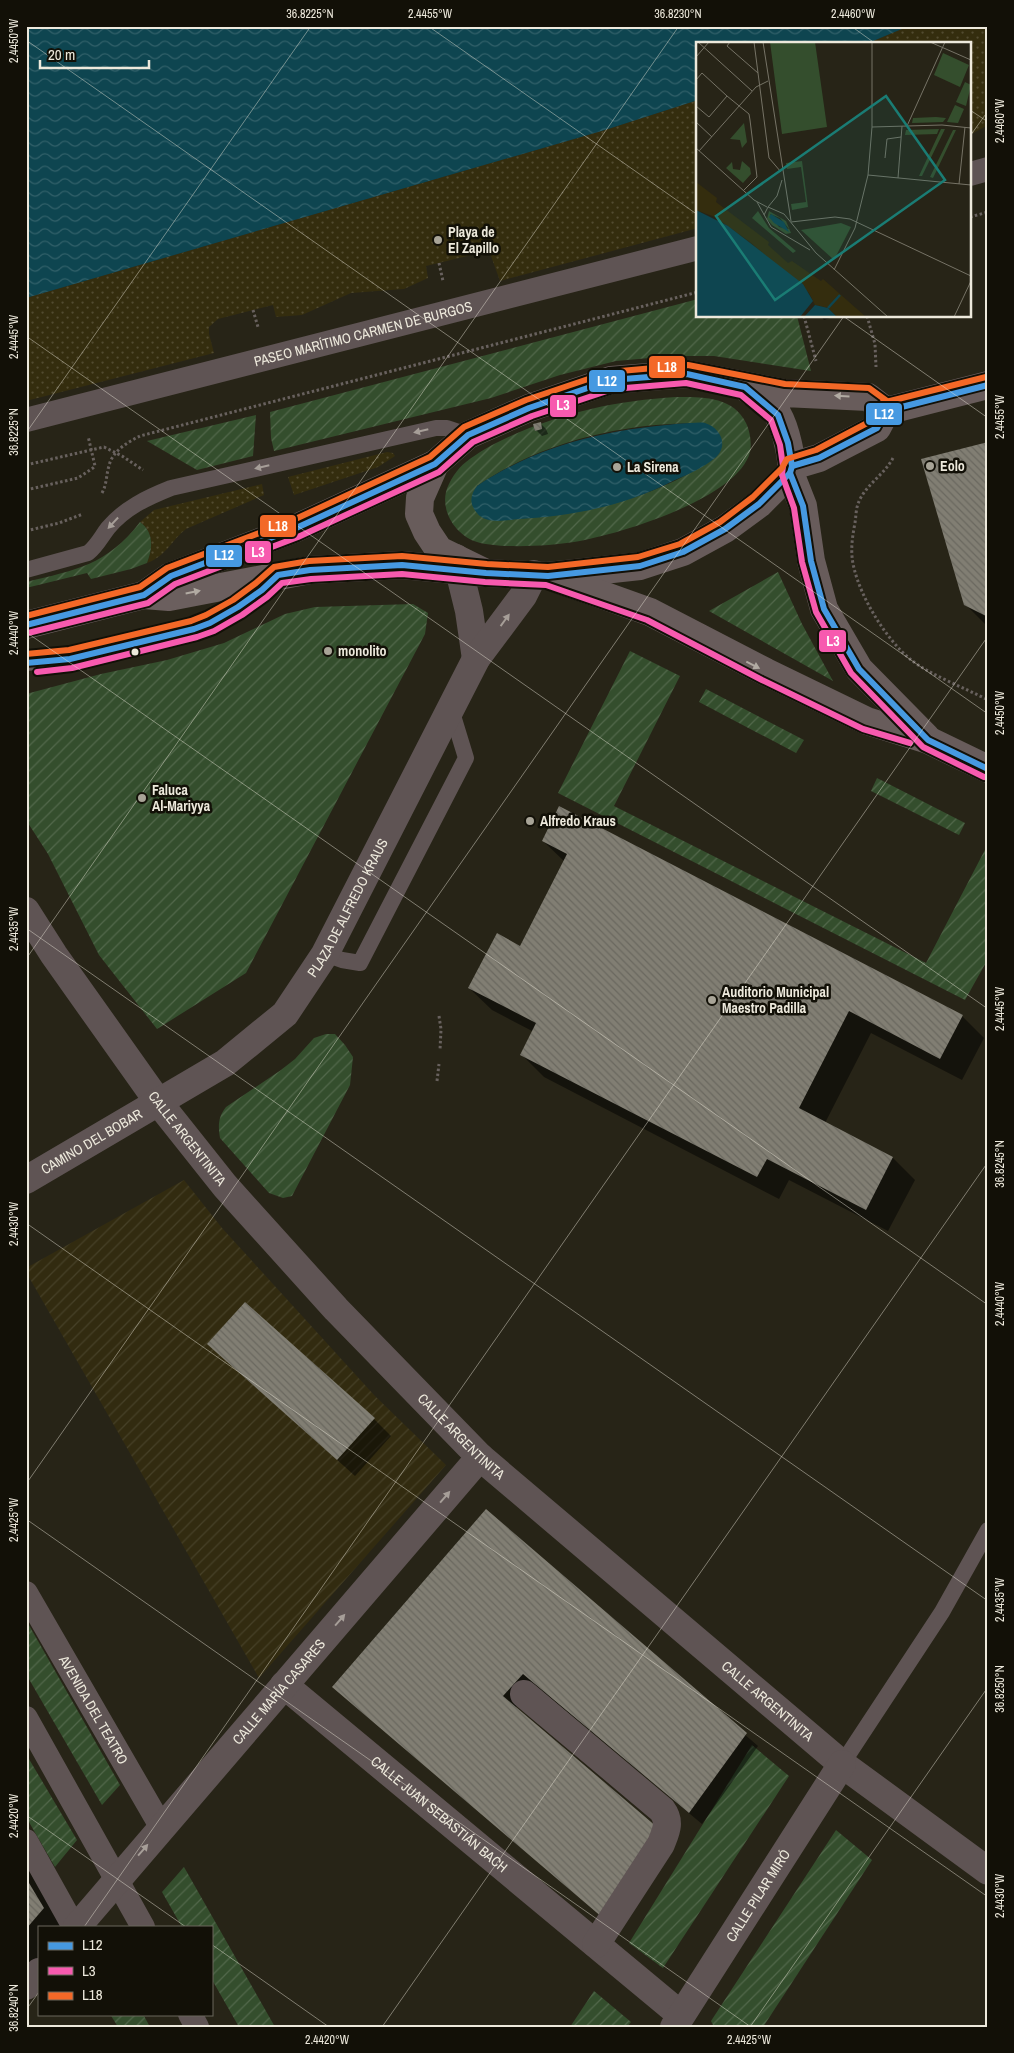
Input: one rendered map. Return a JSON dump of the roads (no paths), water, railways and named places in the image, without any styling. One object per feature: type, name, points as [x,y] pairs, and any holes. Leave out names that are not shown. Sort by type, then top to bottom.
[{"type":"main road","points":[[144,595],[170,576],[294,530],[435,464],[468,435],[528,408],[612,380],[688,374],[745,387],[784,393],[868,397],[886,411]]},
{"type":"main road","points":[[886,411],[988,385]]},
{"type":"main road","points":[[745,387],[778,415],[788,443],[791,469],[803,506],[811,561],[824,609],[859,669],[928,740]]},
{"type":"main road","points":[[26,625],[144,595],[169,597],[318,569],[375,565],[457,565],[486,574],[541,575],[640,566],[683,552],[725,529],[759,504],[791,469],[819,458],[878,428],[886,411]]},
{"type":"main road","points":[[435,464],[420,498],[419,514],[427,532],[440,550],[457,565]]},
{"type":"main road","points":[[541,575],[650,612],[766,672],[867,721],[928,740],[988,769]]},
{"type":"street","points":[[972,173],[988,169]]},
{"type":"street","name":"PASEO MARÍTIMO CARMEN DE BURGOS","points":[[26,420],[696,249]]},
{"type":"street","points":[[457,565],[469,610],[476,659]]},
{"type":"street","name":"PLAZA DE ALFREDO KRAUS","points":[[159,1103],[226,1063],[285,1014],[326,954],[476,659],[541,575]]},
{"type":"street","name":"CALLE ARGENTINITA","points":[[26,911],[54,955],[159,1103],[225,1186],[336,1309],[480,1457],[842,1764],[988,1871]]},
{"type":"street","name":"CAMINO DEL BOBAR","points":[[26,1180],[159,1103]]},
{"type":"street","name":"CALLE MARÍA CASARES","points":[[77,1926],[480,1457]]},
{"type":"street","name":"AVENIDA DEL TEATRO","points":[[26,1593],[162,1828]]},
{"type":"street","name":"CALLE JUAN SEBASTIÁN BACH","points":[[284,1685],[596,1944],[678,2021]]},
{"type":"street","points":[[524,1694],[662,1810],[666,1816],[668,1826],[661,1844],[596,1944]]},
{"type":"street","points":[[26,1718],[142,1926]]},
{"type":"street","name":"CALLE PILAR MIRÓ","points":[[678,2021],[842,1764]]},
{"type":"street","points":[[26,1841],[75,1926]]},
{"type":"street","points":[[26,1986],[38,1973]]},
{"type":"lane","points":[[26,570],[88,553],[96,547],[108,528],[128,508],[171,488],[436,428],[447,428],[468,435]]},
{"type":"lane","points":[[26,663],[70,659],[194,629],[210,623],[238,607],[278,576]]},
{"type":"lane","points":[[326,954],[342,960],[360,963],[466,758],[451,709]]},
{"type":"lane","points":[[842,1764],[942,1612],[988,1530]]},
{"type":"water","points":[[26,26],[909,26],[871,42],[696,42],[696,101],[605,130],[26,298]]},
{"type":"water","points":[[700,423],[711,425],[719,433],[722,448],[715,458],[696,470],[657,489],[619,503],[580,512],[503,521],[481,517],[473,506],[472,496],[477,486],[501,471],[552,448],[579,440],[634,429]]},
{"type":"place","name":"Playa de El Zapillo","points":[[438,240]]},
{"type":"place","name":"Eolo","points":[[930,466]]},
{"type":"place","name":"La Sirena","points":[[617,467]]},
{"type":"place","name":"monolito","points":[[328,651]]},
{"type":"place","name":"Faluca Al-Mariyya","points":[[142,798]]},
{"type":"place","name":"Alfredo Kraus","points":[[530,821]]},
{"type":"place","name":"Auditorio Municipal Maestro Padilla","points":[[712,1000]]}]
